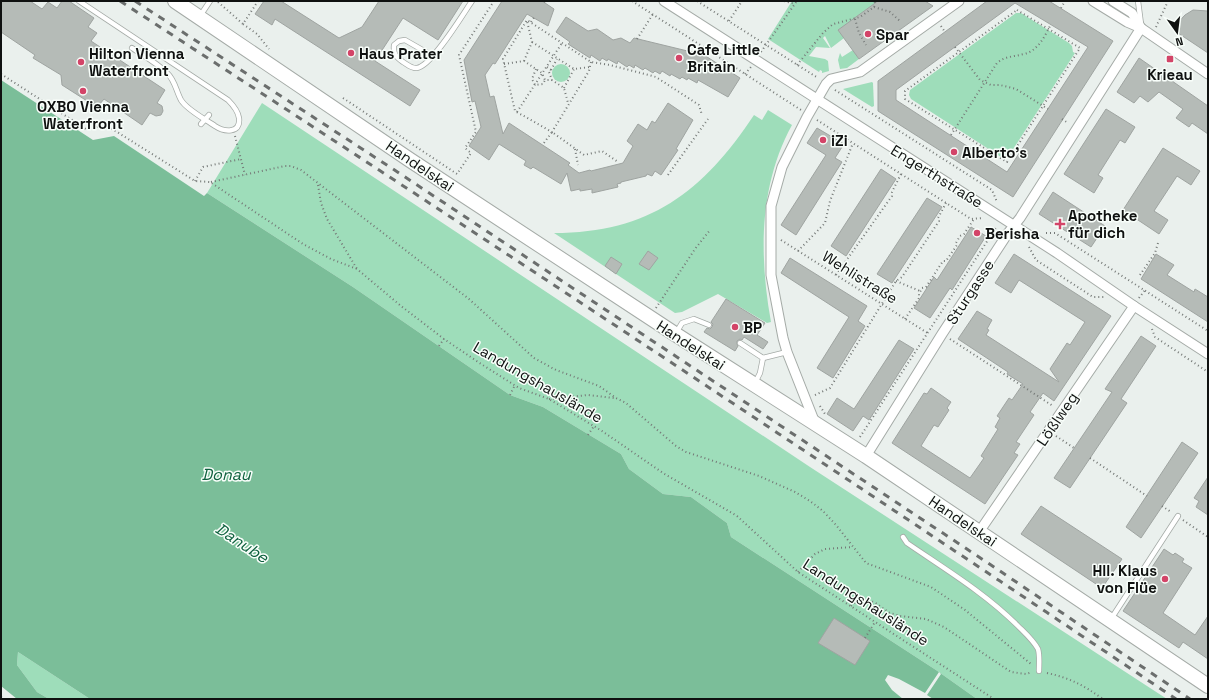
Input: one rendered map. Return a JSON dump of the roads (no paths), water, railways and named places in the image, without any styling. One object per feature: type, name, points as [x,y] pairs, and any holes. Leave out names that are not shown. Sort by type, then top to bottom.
[{"type":"main road","name":"Handelskai","points":[[175,1],[200,16],[410,160],[753,385],[821,421],[866,456],[1208,686]]},
{"type":"street","name":"Engerthstraße","points":[[664,1],[1057,253],[1134,306],[1208,354]]},
{"type":"street","points":[[821,421],[787,352],[771,275],[771,206],[782,167],[826,84],[831,79],[860,72],[959,1]]},
{"type":"street","points":[[1093,1],[1127,22],[1151,34],[1208,74]]},
{"type":"street","points":[[1113,1],[1132,13],[1141,28]]},
{"type":"street","name":"Sturgasse","points":[[866,456],[940,337],[1008,233],[1015,226],[1141,28]]},
{"type":"street","name":"Lößlweg","points":[[979,532],[1134,306]]},
{"type":"lane","points":[[79,1],[228,100],[237,112],[239,119],[234,130],[224,131],[185,106],[180,100],[173,80],[168,73],[132,48]]},
{"type":"lane","points":[[200,16],[210,1]]},
{"type":"lane","points":[[433,56],[405,40],[399,41],[394,45],[396,57],[412,68],[423,66],[433,56],[472,1]]},
{"type":"lane","points":[[1138,1],[1141,28]]},
{"type":"lane","points":[[201,124],[209,115]]},
{"type":"lane","points":[[675,334],[682,323],[694,319],[709,325]]},
{"type":"lane","points":[[740,343],[763,358],[787,352]]},
{"type":"lane","points":[[753,385],[760,373],[763,358]]},
{"type":"lane","points":[[1110,620],[1178,516]]},
{"type":"lane","points":[[903,537],[907,543],[987,598],[1013,621],[1031,639],[1038,650],[1040,660],[1039,671]]},
{"type":"water","name":"Donau","points":[[1,80],[93,140],[114,136],[204,196],[207,193],[353,287],[510,395],[543,407],[621,454],[629,469],[663,494],[691,497],[727,523],[731,537],[936,670],[977,699],[90,699],[18,652],[17,665],[37,692],[49,699],[17,699],[1,686]]},
{"type":"railway","points":[[120,1],[650,348],[1176,699]]},
{"type":"railway","points":[[135,1],[396,171],[991,565],[1190,699]]},
{"type":"place","name":"Spar","points":[[868,34]]},
{"type":"place","name":"Haus Prater","points":[[351,53]]},
{"type":"place","name":"Cafe Little Britain","points":[[679,58]]},
{"type":"place","name":"Krieau","points":[[1170,59]]},
{"type":"place","name":"Hilton Vienna Waterfront","points":[[81,62]]},
{"type":"place","name":"OXBO Vienna Waterfront","points":[[83,91]]},
{"type":"place","name":"iZi","points":[[823,140]]},
{"type":"place","name":"Alberto's","points":[[954,152]]},
{"type":"place","name":"Apotheke für dich","points":[[1060,224]]},
{"type":"place","name":"Berisha","points":[[977,233]]},
{"type":"place","name":"BP","points":[[735,327]]},
{"type":"place","name":"Hll. Klaus von Flüe","points":[[1165,579]]},
{"type":"water label","name":"Danube","points":[[242,543]]}]
